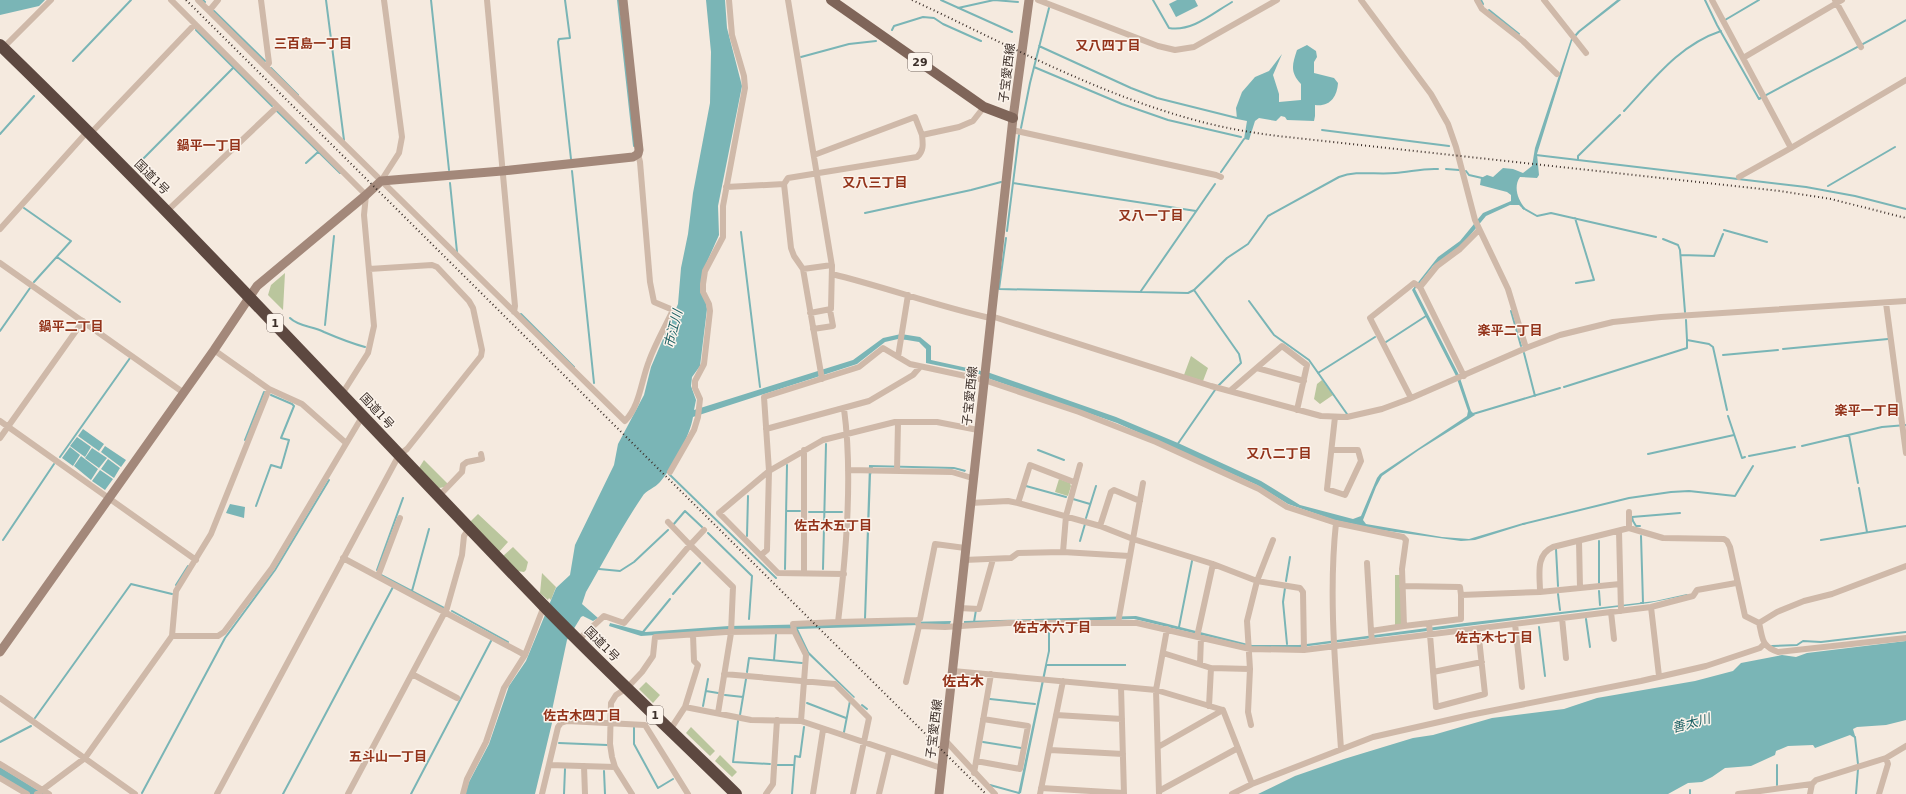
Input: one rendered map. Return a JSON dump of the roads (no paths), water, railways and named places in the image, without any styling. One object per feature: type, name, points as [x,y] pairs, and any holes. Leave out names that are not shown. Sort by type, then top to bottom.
[{"type":"highway","name":"国道1号","points":[[2,47],[251,298],[362,417],[470,527],[544,606],[736,794]]},
{"type":"main road","name":"29","points":[[831,0],[984,107],[1013,118]]},
{"type":"street","points":[[2,47],[51,0]]},
{"type":"street","points":[[171,0],[366,195]]},
{"type":"street","points":[[198,0],[625,422],[629,417],[640,393],[648,362],[673,310],[654,302],[650,282],[640,162],[638,154],[639,150],[623,0]]},
{"type":"street","points":[[208,11],[218,0]]},
{"type":"street","points":[[261,0],[269,63],[266,67]]},
{"type":"street","points":[[0,652],[251,298],[257,286],[381,182],[399,153],[402,137],[384,0]]},
{"type":"street","points":[[486,0],[515,306],[514,312]]},
{"type":"street","points":[[670,472],[694,430],[700,407],[700,399],[695,388],[695,381],[704,364],[710,311],[709,304],[703,292],[703,284],[705,271],[723,237],[723,206],[745,81],[732,35],[730,0]]},
{"type":"street","points":[[788,0],[832,265],[830,310],[833,326],[813,329]]},
{"type":"street","name":"子宝愛西線","points":[[939,794],[990,317],[1013,118],[1029,0]]},
{"type":"street","points":[[1038,0],[1158,46],[1175,50],[1194,47],[1276,0]]},
{"type":"street","points":[[1361,0],[1431,94],[1448,124],[1456,147],[1475,220],[1508,288],[1526,348]]},
{"type":"street","points":[[1477,0],[1482,8],[1523,41],[1557,74]]},
{"type":"street","points":[[1544,0],[1586,53]]},
{"type":"street","points":[[1712,0],[1791,148]]},
{"type":"street","points":[[1743,58],[1838,1],[1860,45]]},
{"type":"street","points":[[0,229],[88,133],[195,24]]},
{"type":"street","points":[[1739,177],[1906,80]]},
{"type":"street","points":[[166,211],[277,107]]},
{"type":"street","points":[[922,135],[959,127],[973,121],[984,107]]},
{"type":"street","points":[[814,154],[915,117],[922,135],[923,148],[921,154],[917,157],[788,178],[784,184],[788,226],[793,252],[802,269],[822,378]]},
{"type":"street","points":[[1012,130],[1221,177]]},
{"type":"street","points":[[381,182],[502,172],[633,157],[638,154]]},
{"type":"street","points":[[726,187],[784,184]]},
{"type":"street","points":[[342,394],[368,354],[374,326],[364,214],[366,195]]},
{"type":"street","points":[[1411,398],[1370,318],[1418,286],[1436,266],[1460,249],[1478,228]]},
{"type":"street","points":[[0,263],[184,393]]},
{"type":"street","points":[[217,794],[399,455],[406,449],[481,356],[482,350],[473,308],[470,301],[437,267],[432,265],[368,269]]},
{"type":"street","points":[[802,269],[832,265]]},
{"type":"street","points":[[832,274],[960,311],[990,317],[1211,386],[1232,390],[1297,410],[1321,416],[1335,417],[1358,415],[1382,409],[1560,335],[1613,322],[1661,317],[1906,301]]},
{"type":"street","points":[[1418,286],[1460,377]]},
{"type":"street","points":[[898,357],[908,295]]},
{"type":"street","points":[[1886,303],[1906,453]]},
{"type":"street","points":[[810,313],[830,310]]},
{"type":"street","points":[[0,438],[83,321]]},
{"type":"street","points":[[1232,390],[1282,346],[1308,365],[1297,410]]},
{"type":"street","points":[[762,555],[767,550],[769,470],[764,397],[859,367],[883,348],[910,364],[920,367],[984,375],[1156,442],[1259,489],[1287,508],[1336,523],[1403,537],[1406,540],[1402,586],[1404,626]]},
{"type":"street","points":[[214,350],[269,389],[302,404],[346,443]]},
{"type":"street","points":[[766,429],[869,401],[913,375],[920,367]]},
{"type":"street","points":[[1257,368],[1304,381]]},
{"type":"street","points":[[40,792],[85,758],[172,636],[176,591],[212,534],[269,389]]},
{"type":"street","points":[[838,622],[844,574],[848,470],[847,433],[844,409]]},
{"type":"street","points":[[172,636],[218,636],[224,632],[272,568],[362,417]]},
{"type":"street","points":[[1332,450],[1358,450],[1362,461],[1345,495],[1327,489],[1335,417]]},
{"type":"street","points":[[0,421],[196,560]]},
{"type":"street","points":[[844,574],[778,572],[719,513],[769,470],[823,440],[847,433],[898,422],[937,422],[978,430]]},
{"type":"street","points":[[897,468],[898,422]]},
{"type":"street","points":[[804,450],[804,572]]},
{"type":"street","points":[[439,496],[462,472],[463,465],[466,462],[482,459],[481,454]]},
{"type":"street","points":[[1018,503],[1030,465],[1074,482]]},
{"type":"street","points":[[1063,552],[1066,516],[1074,482],[1080,465]]},
{"type":"street","points":[[848,470],[870,471],[897,468],[952,472],[972,478]]},
{"type":"street","points":[[1118,620],[1143,483]]},
{"type":"street","points":[[1100,526],[1111,492],[1114,490],[1140,501]]},
{"type":"street","points":[[970,503],[1008,501],[1018,503],[1100,526],[1133,539],[1213,564],[1257,581],[1300,588],[1303,592],[1304,647]]},
{"type":"street","points":[[1629,512],[1630,528]]},
{"type":"street","points":[[378,576],[400,518]]},
{"type":"street","points":[[668,522],[733,587],[732,629],[718,713]]},
{"type":"street","points":[[1336,523],[1332,556],[1334,643],[1341,749]]},
{"type":"street","points":[[348,794],[447,608],[462,556],[464,536],[470,527]]},
{"type":"street","points":[[1540,592],[1540,559],[1546,550],[1630,528],[1663,538],[1724,539],[1730,546],[1736,583],[1744,616],[1759,623]]},
{"type":"street","points":[[576,638],[604,616],[624,623],[704,530]]},
{"type":"street","points":[[1619,531],[1620,607]]},
{"type":"street","points":[[1251,725],[1248,712],[1250,669],[1247,621],[1257,581],[1273,540]]},
{"type":"street","points":[[1579,541],[1580,588]]},
{"type":"street","points":[[906,682],[935,544],[966,548]]},
{"type":"street","points":[[964,560],[1011,558],[1018,553],[1063,552],[1129,556]]},
{"type":"street","points":[[343,558],[525,655]]},
{"type":"street","points":[[959,608],[977,609],[993,559]]},
{"type":"street","points":[[1367,563],[1371,636]]},
{"type":"street","points":[[1200,664],[1198,635],[1213,564]]},
{"type":"street","points":[[1759,623],[1777,612],[1804,601],[1832,594],[1906,566]]},
{"type":"street","points":[[1371,636],[1404,626],[1430,629],[1478,629],[1611,612],[1620,607],[1651,607],[1693,596],[1697,590],[1736,583]]},
{"type":"street","points":[[1461,595],[1540,592],[1620,584]]},
{"type":"street","points":[[632,794],[615,767],[610,744],[611,703],[616,695],[627,688],[642,672],[653,656],[655,638],[732,629],[794,628],[838,622],[918,623],[957,627],[1118,620],[1249,646],[1304,647],[1371,636],[1430,629],[1461,619],[1460,587],[1402,586]]},
{"type":"street","points":[[462,794],[467,779],[486,742],[504,688],[525,655],[544,606]]},
{"type":"street","points":[[1651,607],[1658,676]]},
{"type":"street","points":[[1611,612],[1614,640]]},
{"type":"street","points":[[1562,618],[1566,658]]},
{"type":"street","points":[[1759,623],[1764,644],[1768,648],[1778,652],[1906,638]]},
{"type":"street","points":[[1515,624],[1522,687]]},
{"type":"street","points":[[794,628],[806,655],[806,682],[801,721]]},
{"type":"street","points":[[1167,629],[1156,690],[1159,792],[1238,748]]},
{"type":"street","points":[[1430,629],[1436,707],[1485,694],[1478,629]]},
{"type":"street","points":[[670,730],[685,707],[698,665],[694,660],[693,634]]},
{"type":"street","points":[[1232,794],[1252,784],[1373,737],[1409,728],[1706,666],[1760,648],[1764,644]]},
{"type":"street","points":[[1163,653],[1211,668],[1250,669]]},
{"type":"street","points":[[1433,672],[1482,662]]},
{"type":"street","points":[[1209,706],[1211,668]]},
{"type":"street","points":[[953,671],[1156,690],[1223,710]]},
{"type":"street","points":[[412,674],[457,698]]},
{"type":"street","points":[[724,674],[836,684],[869,718],[853,794]]},
{"type":"street","points":[[974,773],[991,674]]},
{"type":"street","points":[[1063,681],[1041,791],[1124,794],[1121,687]]},
{"type":"street","points":[[0,698],[135,794]]},
{"type":"street","points":[[685,707],[751,720],[801,721],[864,744],[941,768]]},
{"type":"street","points":[[1223,710],[1252,784]]},
{"type":"street","points":[[1158,747],[1223,710]]},
{"type":"street","points":[[1056,716],[1122,720]]},
{"type":"street","points":[[976,761],[1020,769],[1028,726],[983,719]]},
{"type":"street","points":[[766,794],[773,784],[777,720]]},
{"type":"street","points":[[542,794],[561,723],[567,721],[645,726],[688,794]]},
{"type":"street","points":[[814,794],[824,730]]},
{"type":"street","points":[[945,740],[995,794]]},
{"type":"street","points":[[1810,794],[1812,784],[1816,780],[1886,758],[1906,746]]},
{"type":"street","points":[[1050,750],[1123,754]]},
{"type":"street","points":[[879,794],[889,752]]},
{"type":"street","points":[[1879,794],[1888,764],[1886,758]]},
{"type":"street","points":[[0,764],[40,792],[48,794]]},
{"type":"street","points":[[549,764],[615,767]]},
{"type":"street","points":[[584,766],[585,794]]},
{"type":"street","points":[[0,778],[27,794]]},
{"type":"street","points":[[1738,794],[1812,784]]},
{"type":"water","points":[[0,0],[45,0],[39,6],[0,15]]},
{"type":"water","name":"市江川","points":[[706,0],[725,0],[727,28],[742,86],[718,206],[719,235],[702,273],[707,309],[700,366],[692,377],[691,386],[696,400],[694,410],[853,360],[883,338],[901,334],[920,337],[931,346],[931,360],[990,373],[1116,417],[1178,443],[1261,481],[1300,505],[1353,519],[1361,516],[1380,474],[1467,416],[1468,411],[1456,376],[1412,290],[1438,257],[1460,241],[1483,213],[1511,201],[1511,195],[1507,192],[1480,185],[1481,178],[1487,175],[1493,177],[1503,168],[1513,169],[1523,173],[1532,166],[1535,148],[1571,39],[1578,31],[1617,0],[1621,0],[1580,32],[1572,41],[1537,154],[1539,175],[1537,178],[1520,177],[1518,181],[1517,193],[1525,208],[1524,210],[1519,205],[1510,205],[1486,216],[1462,245],[1433,266],[1415,289],[1459,375],[1471,411],[1475,415],[1419,450],[1382,476],[1363,520],[1366,524],[1442,537],[1469,539],[1523,523],[1526,524],[1475,540],[1461,541],[1381,530],[1334,520],[1288,504],[1257,485],[1117,423],[979,374],[926,363],[926,349],[919,342],[898,339],[885,342],[857,364],[693,417],[685,442],[675,460],[660,482],[642,497],[586,592],[582,604],[598,618],[593,621],[583,616],[581,617],[567,640],[551,715],[552,723],[535,794],[465,794],[469,782],[489,744],[509,686],[526,661],[556,588],[570,575],[575,545],[614,465],[618,444],[644,395],[651,367],[678,304],[681,268],[710,103],[711,52]]},
{"type":"water","points":[[1177,0],[1195,0],[1198,6],[1176,17],[1169,4]]},
{"type":"water","points":[[1307,45],[1316,51],[1317,57],[1314,62],[1314,73],[1334,78],[1338,83],[1336,93],[1332,100],[1329,103],[1315,105],[1314,121],[1287,120],[1285,117],[1281,116],[1276,121],[1259,118],[1255,121],[1249,140],[1244,139],[1247,121],[1237,119],[1236,108],[1242,92],[1255,77],[1269,71],[1282,54],[1273,75],[1279,94],[1279,102],[1301,100],[1301,84],[1295,76],[1293,64],[1297,50]]},
{"type":"water","points":[[83,429],[104,444],[99,451],[78,436]]},
{"type":"water","points":[[77,437],[91,447],[85,457],[70,446]]},
{"type":"water","points":[[105,446],[126,460],[121,467],[101,452]]},
{"type":"water","points":[[70,447],[80,455],[73,466],[62,458]]},
{"type":"water","points":[[92,448],[107,458],[99,468],[85,458]]},
{"type":"water","points":[[81,456],[98,469],[91,480],[74,466]]},
{"type":"water","points":[[108,459],[120,468],[114,478],[101,469]]},
{"type":"water","points":[[869,465],[954,467],[966,470],[965,472],[954,469],[873,467],[871,475],[866,619],[864,619]]},
{"type":"water","points":[[100,470],[113,479],[105,490],[92,481]]},
{"type":"water","points":[[230,504],[245,507],[244,518],[226,513]]},
{"type":"water","points":[[1688,595],[1649,603],[1301,647],[1252,647],[1134,619],[964,624],[964,621],[1136,616],[1252,645],[1299,645],[1465,623],[1655,601]]},
{"type":"water","points":[[951,621],[950,624],[798,629],[809,652],[855,697],[854,698],[809,655],[795,629],[728,630],[641,636],[609,626],[610,623],[646,632],[729,626]]},
{"type":"water","points":[[1048,630],[1050,630],[1050,651],[1047,664],[1126,664],[1126,666],[1047,666],[1021,793],[1018,794],[1048,651]]},
{"type":"water","name":"善太川","points":[[1906,641],[1906,720],[1886,725],[1857,727],[1853,729],[1856,739],[1850,735],[1815,748],[1813,745],[1788,746],[1776,751],[1775,755],[1751,766],[1725,768],[1702,782],[1688,783],[1668,794],[1258,794],[1295,776],[1344,759],[1413,738],[1433,735],[1492,718],[1564,709],[1597,698],[1695,681],[1733,671],[1741,663],[1782,655],[1796,657],[1807,653]]},
{"type":"water","points":[[0,767],[44,794],[30,794],[0,776]]},
{"type":"waterway","points":[[73,61],[131,0]]},
{"type":"waterway","points":[[326,0],[344,140]]},
{"type":"waterway","points":[[431,0],[449,170]]},
{"type":"waterway","points":[[565,0],[570,38],[559,39],[558,42],[571,159]]},
{"type":"waterway","points":[[618,0],[634,146]]},
{"type":"waterway","points":[[941,0],[1012,32]]},
{"type":"waterway","points":[[958,8],[994,0],[1018,2]]},
{"type":"waterway","points":[[1153,0],[1169,28],[1186,27],[1202,21],[1232,2]]},
{"type":"waterway","points":[[1481,0],[1483,4]]},
{"type":"waterway","points":[[1705,0],[1717,25],[1759,99],[1906,20]]},
{"type":"waterway","points":[[1725,20],[1759,0]]},
{"type":"waterway","points":[[1021,128],[1030,83],[1049,8]]},
{"type":"waterway","points":[[1489,10],[1519,34]]},
{"type":"waterway","points":[[214,11],[265,61]]},
{"type":"waterway","points":[[892,30],[894,26],[923,17],[934,18],[943,24],[981,41]]},
{"type":"waterway","points":[[196,30],[272,106]]},
{"type":"waterway","points":[[1624,111],[1657,75],[1680,54],[1706,37],[1721,31]]},
{"type":"waterway","points":[[801,57],[849,44],[876,41]]},
{"type":"waterway","points":[[1039,46],[1131,88],[1157,98],[1237,118]]},
{"type":"waterway","points":[[136,166],[234,67]]},
{"type":"waterway","points":[[1034,67],[1122,104],[1168,120],[1241,137]]},
{"type":"waterway","points":[[271,68],[298,95]]},
{"type":"waterway","points":[[0,134],[34,96]]},
{"type":"waterway","points":[[277,111],[340,173]]},
{"type":"waterway","points":[[1578,159],[1578,156],[1620,115]]},
{"type":"waterway","points":[[1322,130],[1449,146]]},
{"type":"waterway","points":[[1007,231],[1019,135]]},
{"type":"waterway","points":[[1221,172],[1244,139]]},
{"type":"waterway","points":[[1828,186],[1895,147]]},
{"type":"waterway","points":[[306,163],[318,152]]},
{"type":"waterway","points":[[1536,155],[1806,187],[1855,196],[1906,209]]},
{"type":"waterway","points":[[1006,238],[999,289],[1188,293],[1194,290],[1227,258],[1248,244],[1268,216],[1339,177],[1353,174],[1438,169]]},
{"type":"waterway","points":[[1446,169],[1459,170]]},
{"type":"waterway","points":[[572,171],[594,383]]},
{"type":"waterway","points":[[1466,171],[1469,175],[1482,178]]},
{"type":"waterway","points":[[865,213],[1001,182]]},
{"type":"waterway","points":[[450,183],[457,252]]},
{"type":"waterway","points":[[1013,183],[1196,211]]},
{"type":"waterway","points":[[1141,291],[1215,184]]},
{"type":"waterway","points":[[24,208],[71,241],[34,282]]},
{"type":"waterway","points":[[1523,208],[1537,216],[1551,213],[1656,237]]},
{"type":"waterway","points":[[1575,218],[1594,280],[1576,283]]},
{"type":"waterway","points":[[1724,230],[1767,242]]},
{"type":"waterway","points":[[741,232],[760,387]]},
{"type":"waterway","points":[[1681,255],[1714,256],[1723,234]]},
{"type":"waterway","points":[[325,325],[334,236]]},
{"type":"waterway","points":[[1663,239],[1678,245],[1680,250],[1685,312]]},
{"type":"waterway","points":[[57,257],[120,302]]},
{"type":"waterway","points":[[0,331],[30,288]]},
{"type":"waterway","points":[[1194,290],[1239,354],[1241,363],[1219,385]]},
{"type":"waterway","points":[[1249,301],[1274,335],[1309,360],[1347,414]]},
{"type":"waterway","points":[[1511,311],[1521,346]]},
{"type":"waterway","points":[[521,314],[574,367]]},
{"type":"waterway","points":[[1386,342],[1426,316]]},
{"type":"waterway","points":[[290,318],[302,325],[320,330],[365,347]]},
{"type":"waterway","points":[[1686,320],[1687,340],[1709,344],[1713,347],[1727,410]]},
{"type":"waterway","points":[[1318,373],[1375,337]]},
{"type":"waterway","points":[[1783,349],[1888,339]]},
{"type":"waterway","points":[[1564,387],[1687,348],[1687,340]]},
{"type":"waterway","points":[[1723,355],[1778,350]]},
{"type":"waterway","points":[[1524,353],[1535,396]]},
{"type":"waterway","points":[[60,457],[130,358]]},
{"type":"waterway","points":[[1473,414],[1560,388]]},
{"type":"waterway","points":[[1177,445],[1215,390]]},
{"type":"waterway","points":[[245,440],[264,392]]},
{"type":"waterway","points":[[256,506],[271,465],[281,468],[289,440],[281,438],[294,406],[271,395]]},
{"type":"waterway","points":[[1728,416],[1742,458],[1745,457]]},
{"type":"waterway","points":[[1802,446],[1882,427],[1906,425]]},
{"type":"waterway","points":[[1648,454],[1734,435]]},
{"type":"waterway","points":[[1849,435],[1858,483]]},
{"type":"waterway","points":[[823,569],[826,444]]},
{"type":"waterway","points":[[1749,456],[1795,447]]},
{"type":"waterway","points":[[1038,450],[1064,460]]},
{"type":"waterway","points":[[3,540],[54,464]]},
{"type":"waterway","points":[[785,569],[787,465]]},
{"type":"waterway","points":[[1523,524],[1629,498],[1671,492],[1689,491],[1735,496],[1753,466]]},
{"type":"waterway","points":[[669,474],[776,578]]},
{"type":"waterway","points":[[142,793],[225,638],[275,570],[329,480]]},
{"type":"waterway","points":[[1026,486],[1066,497]]},
{"type":"waterway","points":[[1086,518],[1096,486]]},
{"type":"waterway","points":[[1859,488],[1867,532]]},
{"type":"waterway","points":[[747,536],[748,496]]},
{"type":"waterway","points":[[377,570],[403,498]]},
{"type":"waterway","points":[[1073,499],[1090,504]]},
{"type":"waterway","points":[[673,525],[685,511],[702,527]]},
{"type":"waterway","points":[[786,511],[800,511]]},
{"type":"waterway","points":[[809,512],[842,512]]},
{"type":"waterway","points":[[1640,526],[1636,526],[1632,517],[1680,513]]},
{"type":"waterway","points":[[1080,541],[1085,524]]},
{"type":"waterway","points":[[1821,540],[1906,526]]},
{"type":"waterway","points":[[412,591],[429,529]]},
{"type":"waterway","points":[[599,569],[620,571],[634,562],[668,530]]},
{"type":"waterway","points":[[708,533],[752,576],[749,619]]},
{"type":"waterway","points":[[1641,536],[1643,603],[1641,603]]},
{"type":"waterway","points":[[1599,541],[1599,583]]},
{"type":"waterway","points":[[1556,549],[1558,586]]},
{"type":"waterway","points":[[1286,581],[1290,557]]},
{"type":"waterway","points":[[1179,627],[1192,561]]},
{"type":"waterway","points":[[673,594],[700,563]]},
{"type":"waterway","points":[[176,585],[188,566]]},
{"type":"waterway","points":[[381,575],[444,608]]},
{"type":"waterway","points":[[35,718],[131,584],[172,594]]},
{"type":"waterway","points":[[283,794],[393,587]]},
{"type":"waterway","points":[[1285,588],[1283,602],[1287,644]]},
{"type":"waterway","points":[[1599,591],[1600,605]]},
{"type":"waterway","points":[[1558,594],[1560,610]]},
{"type":"waterway","points":[[643,632],[670,599]]},
{"type":"waterway","points":[[974,622],[976,610]]},
{"type":"waterway","points":[[452,611],[508,642]]},
{"type":"waterway","points":[[1586,619],[1590,647]]},
{"type":"waterway","points":[[1539,627],[1545,676]]},
{"type":"waterway","points":[[1772,646],[1797,645],[1803,641],[1821,642],[1906,632]]},
{"type":"waterway","points":[[774,660],[776,634]]},
{"type":"waterway","points":[[411,794],[491,641]]},
{"type":"waterway","points":[[747,672],[749,658],[802,663]]},
{"type":"waterway","points":[[703,706],[708,679]]},
{"type":"waterway","points":[[740,715],[746,679]]},
{"type":"waterway","points":[[706,691],[718,693]]},
{"type":"waterway","points":[[725,695],[743,697]]},
{"type":"waterway","points":[[990,699],[1035,704]]},
{"type":"waterway","points":[[844,732],[850,701]]},
{"type":"waterway","points":[[807,703],[846,718]]},
{"type":"waterway","points":[[862,705],[867,709]]},
{"type":"waterway","points":[[738,721],[733,762],[770,764]]},
{"type":"waterway","points":[[0,742],[31,726]]},
{"type":"waterway","points":[[634,727],[634,744],[658,788],[673,779]]},
{"type":"waterway","points":[[792,794],[795,756],[800,757],[804,727]]},
{"type":"waterway","points":[[1855,737],[1858,764]]},
{"type":"waterway","points":[[983,742],[1021,748]]},
{"type":"waterway","points":[[559,743],[607,745]]},
{"type":"waterway","points":[[777,765],[794,765]]},
{"type":"waterway","points":[[1777,765],[1777,785]]},
{"type":"waterway","points":[[564,794],[565,769]]},
{"type":"waterway","points":[[1856,794],[1858,769]]},
{"type":"waterway","points":[[604,771],[605,794]]},
{"type":"waterway","points":[[990,785],[1019,793]]},
{"type":"railway","points":[[186,0],[986,794]]},
{"type":"railway","points":[[912,0],[1056,69],[1093,85],[1168,112],[1224,127],[1278,136],[1780,191],[1831,199],[1906,218]]},
{"type":"district","name":"三百島一丁目","points":[[313,43]]},
{"type":"district","name":"又八四丁目","points":[[1108,45]]},
{"type":"district","name":"鍋平一丁目","points":[[209,145]]},
{"type":"district","name":"又八三丁目","points":[[875,182]]},
{"type":"district","name":"又八一丁目","points":[[1151,215]]},
{"type":"district","name":"鍋平二丁目","points":[[71,326]]},
{"type":"district","name":"楽平二丁目","points":[[1510,330]]},
{"type":"district","name":"楽平一丁目","points":[[1867,410]]},
{"type":"district","name":"又八二丁目","points":[[1279,453]]},
{"type":"district","name":"佐古木五丁目","points":[[833,525]]},
{"type":"district","name":"佐古木六丁目","points":[[1052,627]]},
{"type":"district","name":"佐古木七丁目","points":[[1494,637]]},
{"type":"district","name":"佐古木","points":[[963,681]]},
{"type":"district","name":"佐古木四丁目","points":[[582,715]]},
{"type":"district","name":"五斗山一丁目","points":[[388,756]]}]
